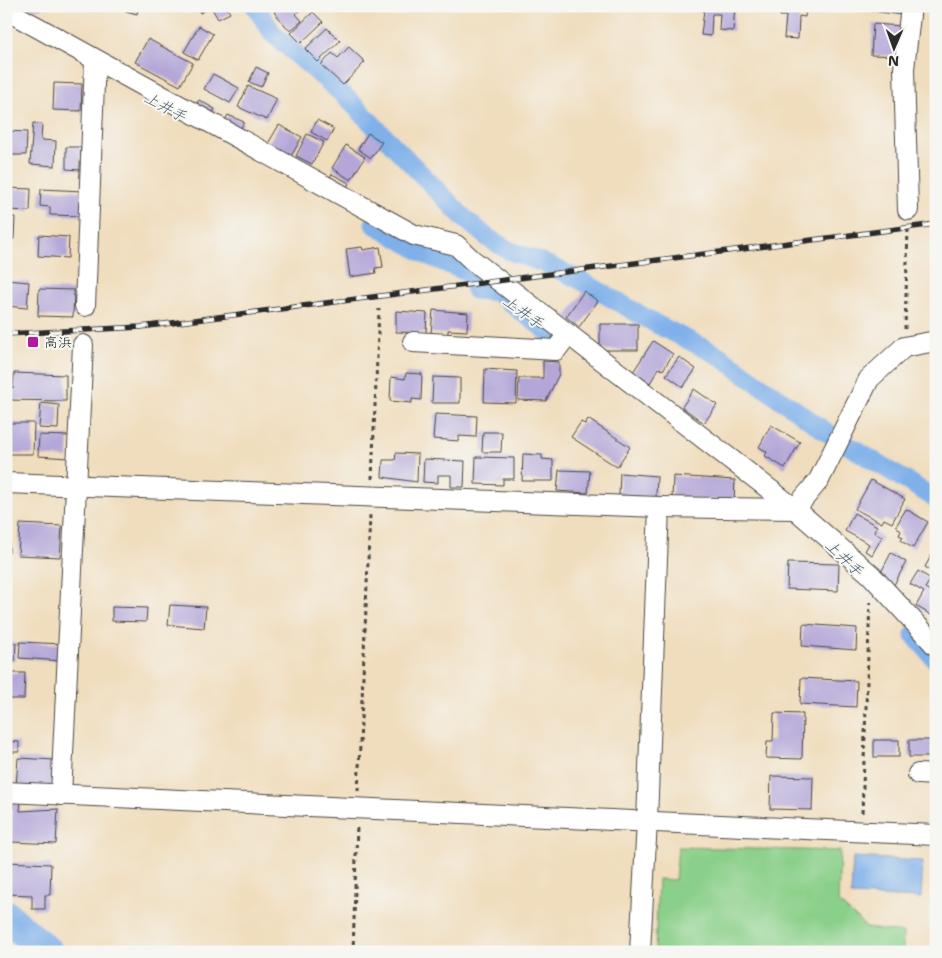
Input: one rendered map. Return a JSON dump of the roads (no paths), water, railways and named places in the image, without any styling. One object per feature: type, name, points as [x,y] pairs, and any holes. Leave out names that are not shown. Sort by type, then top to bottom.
[{"type":"street","points":[[908,210],[904,69],[910,6]]},
{"type":"street","points":[[6,10],[414,235],[456,246],[795,509],[871,575],[936,646]]},
{"type":"street","points":[[85,306],[95,60]]},
{"type":"street","points":[[413,342],[556,350],[568,334]]},
{"type":"street","points":[[795,509],[819,480],[870,379],[904,347],[936,341]]},
{"type":"street","points":[[61,795],[83,345]]},
{"type":"street","points":[[6,483],[659,507],[795,509]]},
{"type":"street","points":[[640,952],[659,507]]},
{"type":"street","points":[[6,792],[936,835]]},
{"type":"water","points":[[853,857],[923,861],[921,898],[851,895]]},
{"type":"waterway","points":[[255,6],[273,34],[348,99],[464,218],[488,238],[510,251],[544,263],[580,280],[658,325],[718,355],[828,433],[936,499]]},
{"type":"waterway","name":"上井手","points":[[374,224],[427,255],[471,274],[475,290],[496,292],[556,338]]},
{"type":"waterway","name":"上井手","points":[[914,635],[936,660]]},
{"type":"waterway","points":[[6,916],[47,952]]},
{"type":"railway","points":[[6,334],[141,327],[936,224]]},
{"type":"place","name":"高浜","points":[[33,342]]}]
